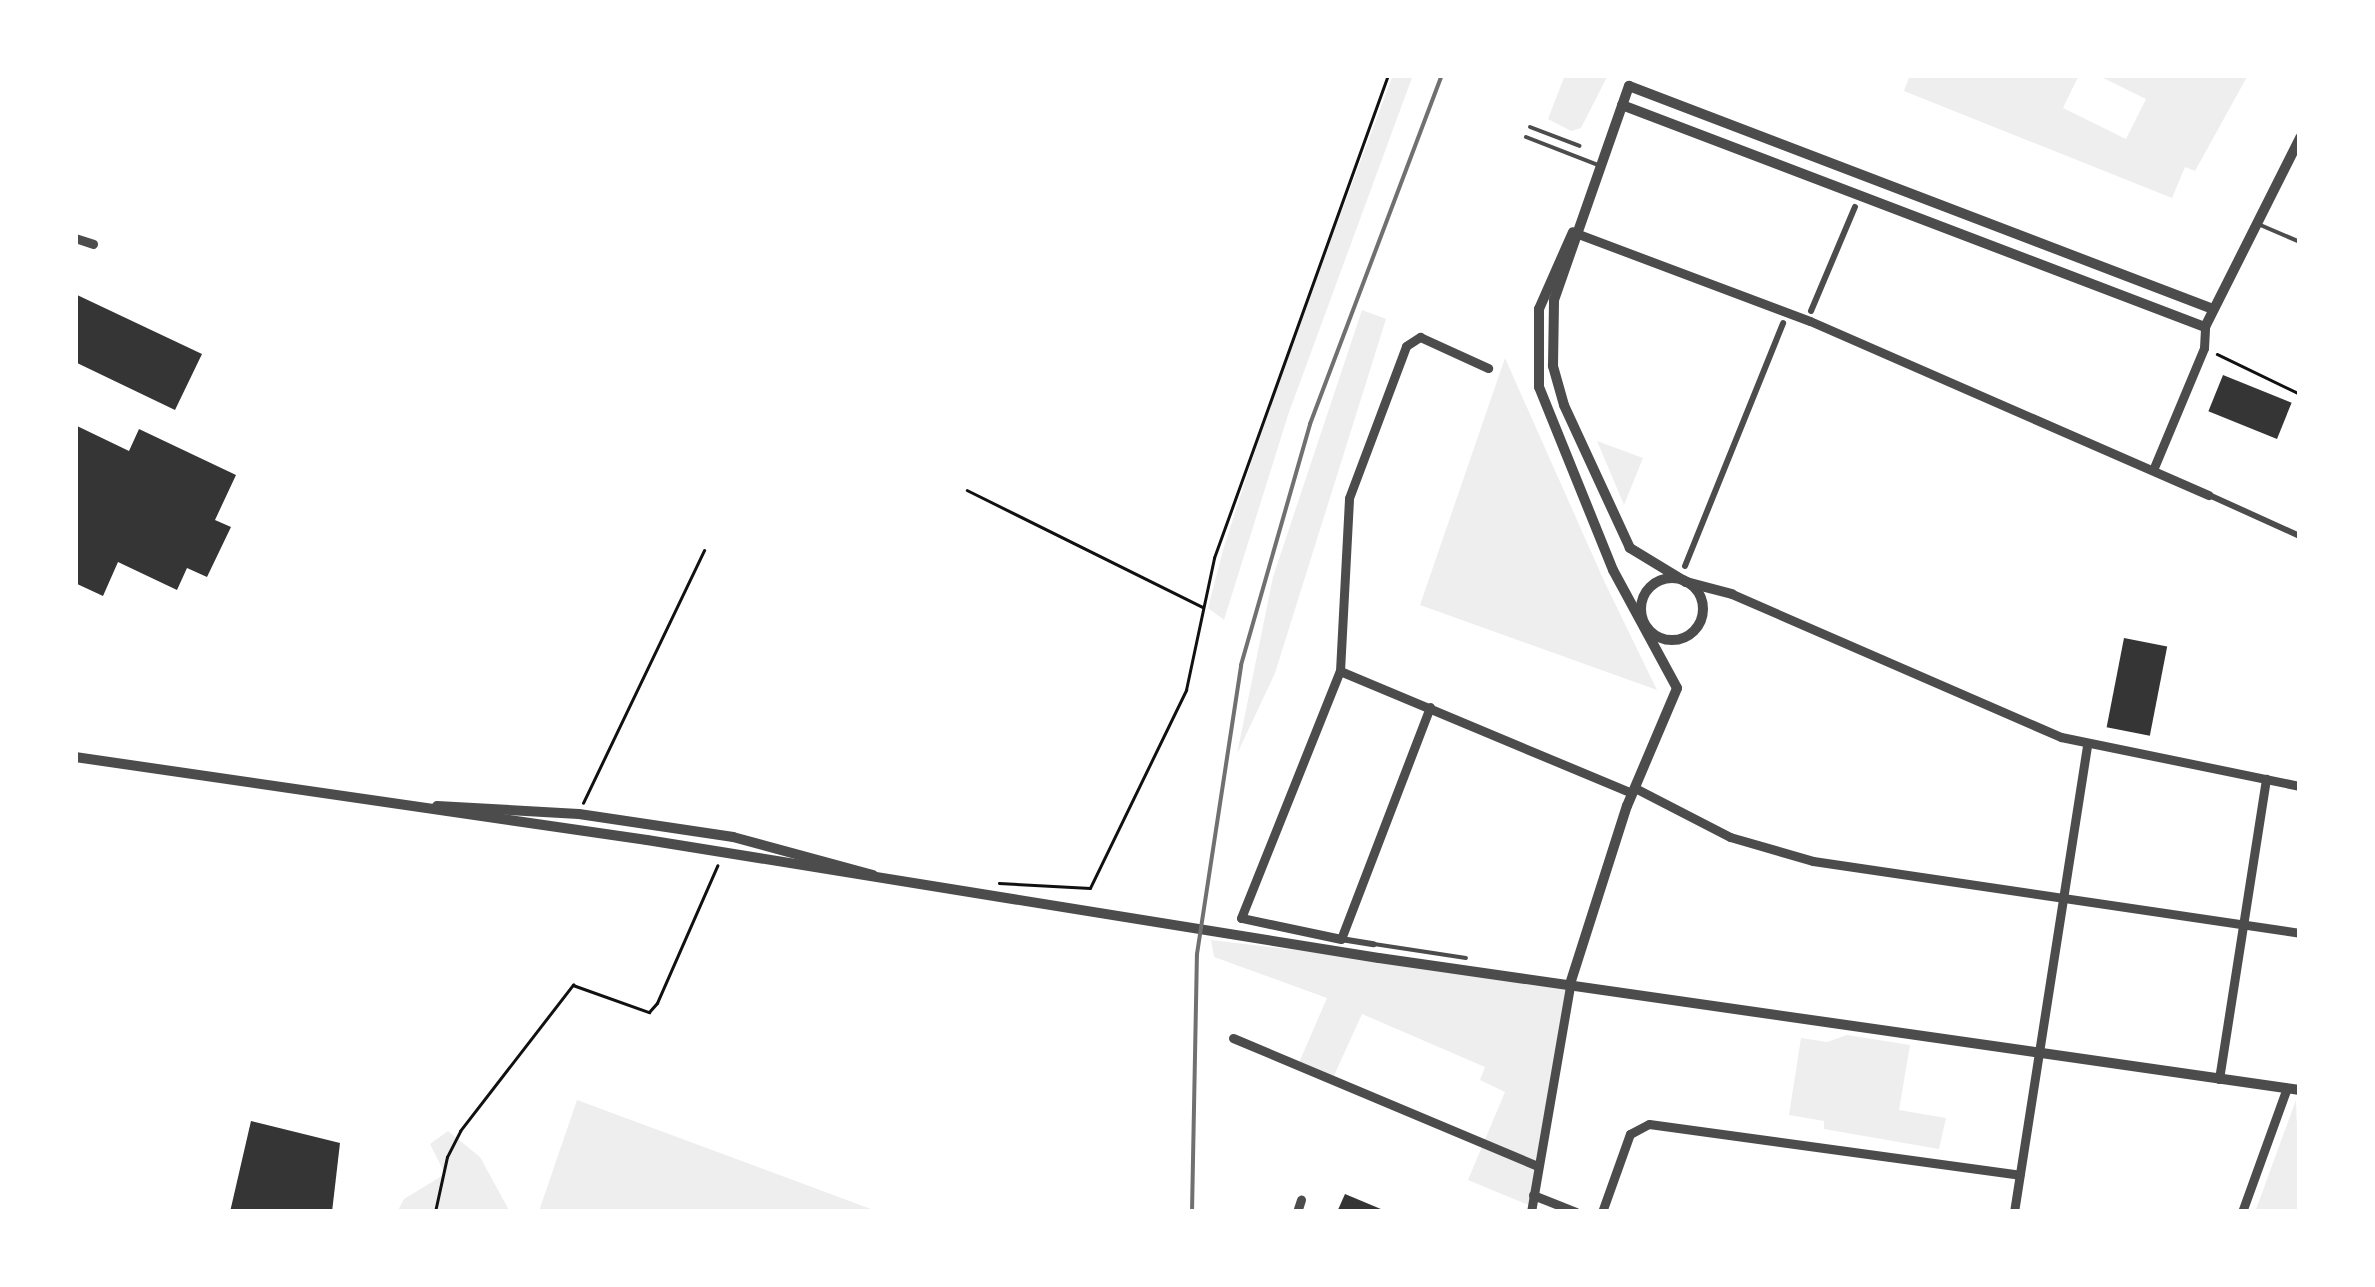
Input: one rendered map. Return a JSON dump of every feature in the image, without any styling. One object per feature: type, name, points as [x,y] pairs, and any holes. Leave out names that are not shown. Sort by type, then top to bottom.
[{"type":"street","points":[[1573,232],[1550,324],[1558,387],[1622,536],[1654,564],[1686,582],[1702,602],[1694,630],[1670,640],[1647,626],[1627,599],[1537,376],[1539,309],[1631,81],[2213,308]]},
{"type":"street","points":[[1622,105],[2206,327]]},
{"type":"street","points":[[2153,470],[2204,348],[2213,308],[2300,138]]},
{"type":"street","points":[[1811,311],[1854,207]]},
{"type":"street","points":[[1573,232],[1810,322],[2300,536]]},
{"type":"street","points":[[75,238],[93,244]]},
{"type":"street","points":[[1684,566],[1783,323]]},
{"type":"street","points":[[1374,944],[1241,918],[1340,670],[1349,498],[1406,346],[1420,337],[1488,368]]},
{"type":"street","points":[[1530,1212],[1571,981],[1634,791],[1675,697],[1676,685],[1642,609],[1650,588],[1666,579],[1732,594],[2087,744],[2300,786]]},
{"type":"street","points":[[1340,670],[1634,791],[1712,830],[1800,858],[2300,934]]},
{"type":"street","points":[[1341,939],[1430,708]]},
{"type":"street","points":[[2014,1212],[2087,744]]},
{"type":"street","points":[[75,757],[401,804],[1425,965],[1571,981],[2039,1055],[2300,1090]]},
{"type":"street","points":[[2219,1079],[2266,779]]},
{"type":"street","points":[[401,804],[579,814],[732,837],[904,884]]},
{"type":"street","points":[[1233,1038],[1537,1166]]},
{"type":"street","points":[[2242,1212],[2287,1088]]},
{"type":"street","points":[[1602,1212],[1629,1136],[1649,1124],[2020,1175]]},
{"type":"street","points":[[1533,1195],[1576,1212]]},
{"type":"street","points":[[1297,1212],[1300,1200]]},
{"type":"lane","points":[[1530,127],[1580,146]]},
{"type":"lane","points":[[1526,137],[1598,166]]},
{"type":"lane","points":[[2254,222],[2300,242]]},
{"type":"lane","points":[[1374,944],[1466,958]]},
{"type":"lane","points":[[1425,965],[1428,952]]},
{"type":"path","points":[[996,900],[999,879],[1090,888],[1186,690],[1204,608],[1280,362],[1388,75]]},
{"type":"path","points":[[2217,354],[2300,394]]},
{"type":"path","points":[[967,490],[1204,608]]},
{"type":"path","points":[[579,814],[610,736],[704,550]]},
{"type":"path","points":[[435,1212],[447,1156],[460,1132],[573,985],[648,1012],[656,1003],[723,854]]},
{"type":"shaded area","points":[[1393,75],[1413,75],[1288,415],[1224,620],[1208,608],[1223,550],[1275,389]]},
{"type":"shaded area","points":[[1565,75],[1608,75],[1581,128],[1571,131],[1548,119]]},
{"type":"shaded area","points":[[1910,75],[2079,75],[2063,108],[2126,139],[2146,99],[2097,75],[2248,75],[2195,171],[2185,167],[2172,198],[1904,91]]},
{"type":"shaded area","points":[[1362,310],[1386,319],[1275,673],[1237,754],[1273,577]]},
{"type":"shaded area","points":[[1505,358],[1605,583],[1657,690],[1420,605]]},
{"type":"shaded area","points":[[1597,441],[1643,458],[1624,505]]},
{"type":"shaded area","points":[[1211,940],[1572,983],[1531,1206],[1468,1180],[1505,1092],[1480,1080],[1485,1067],[1362,1014],[1332,1080],[1298,1065],[1327,998],[1214,957]]},
{"type":"shaded area","points":[[1847,1035],[1910,1045],[1899,1110],[1946,1118],[1939,1149],[1824,1129],[1824,1121],[1789,1115],[1801,1038],[1827,1042]]},
{"type":"shaded area","points":[[577,1100],[879,1212],[539,1211]]},
{"type":"shaded area","points":[[2296,1100],[2300,1212],[2255,1212]]},
{"type":"shaded area","points":[[448,1131],[480,1157],[510,1212],[397,1212],[404,1199],[445,1174],[430,1144]]},
{"type":"building","points":[[75,294],[202,354],[175,410],[75,362]]},
{"type":"building","points":[[2223,375],[2292,403],[2277,439],[2208,411]]},
{"type":"building","points":[[75,425],[129,451],[139,429],[236,475],[215,520],[231,527],[207,577],[187,568],[177,590],[118,562],[103,596],[75,583]]},
{"type":"building","points":[[2124,638],[2167,646],[2150,736],[2107,727]]},
{"type":"building","points":[[251,1121],[340,1143],[332,1212],[230,1212]]},
{"type":"building","points":[[1345,1194],[1388,1212],[1337,1212]]},
{"type":"railway","points":[[1192,1212],[1197,954],[1241,665],[1310,424],[1442,75]]}]
